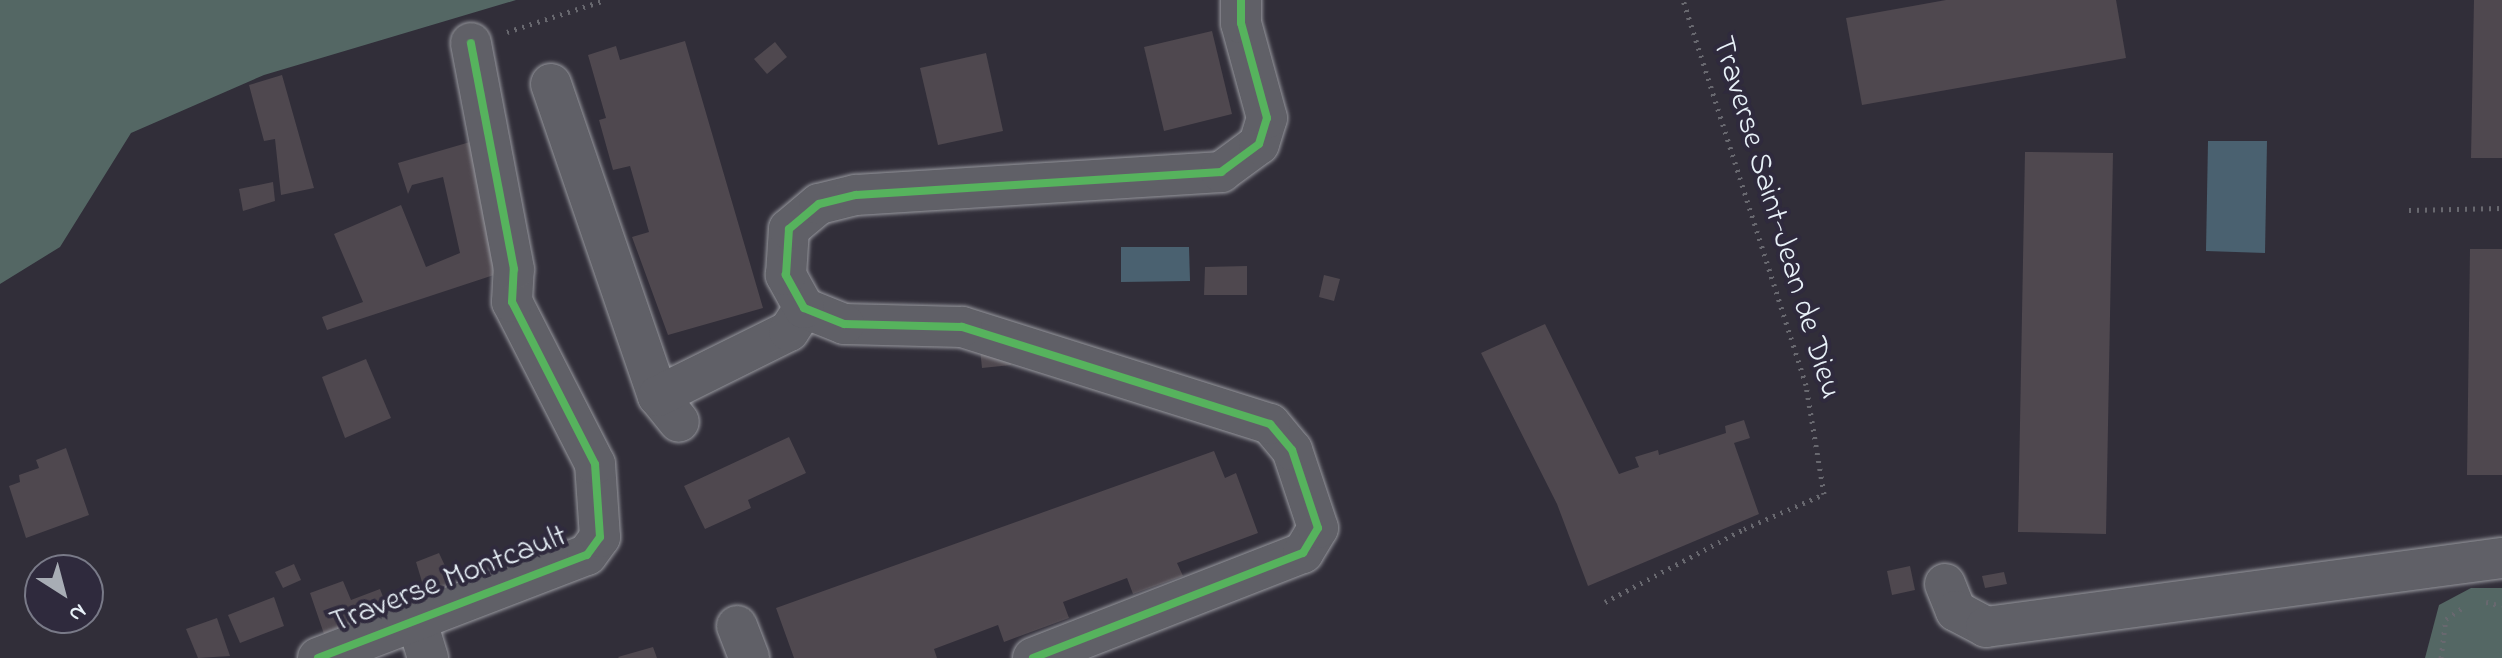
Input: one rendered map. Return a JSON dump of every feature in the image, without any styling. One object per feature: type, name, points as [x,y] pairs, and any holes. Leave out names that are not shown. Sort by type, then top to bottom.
[{"type":"street","points":[[1033,658],[1303,553],[1318,528],[1292,450],[1270,424],[962,327],[844,324],[804,308],[786,275],[789,229],[819,204],[856,195],[1221,172],[1240,162],[1259,144],[1267,118],[1241,23],[1241,0]]},
{"type":"street","name":"Traverse Montcault","points":[[318,658],[423,640],[587,555],[600,537],[595,464],[512,302],[514,269],[471,43]]},
{"type":"street","points":[[551,84],[668,409],[789,331],[804,308]]},
{"type":"street","points":[[1945,584],[1956,611],[1986,627],[2502,558]]},
{"type":"path","points":[[471,43],[605,0]]},
{"type":"path","points":[[2409,210],[2502,208]]},
{"type":"path","points":[[2441,658],[2446,619],[2479,601],[2502,606]]},
{"type":"shaded area","points":[[0,0],[516,0],[264,75],[131,133],[60,247],[0,284]]},
{"type":"shaded area","points":[[2471,588],[2502,588],[2502,658],[2425,658],[2439,605]]},
{"type":"water","points":[[2208,141],[2267,141],[2265,253],[2206,251]]},
{"type":"water","points":[[1121,247],[1189,247],[1190,281],[1121,282]]},
{"type":"building","points":[[1946,0],[2116,0],[2126,58],[1862,105],[1846,18]]},
{"type":"building","points":[[2474,0],[2502,0],[2502,158],[2471,158]]},
{"type":"building","points":[[1212,31],[1232,114],[1164,131],[1144,47]]},
{"type":"building","points":[[685,41],[763,308],[668,335],[632,237],[649,232],[630,166],[613,170],[599,120],[606,118],[588,55],[616,46],[620,60]]},
{"type":"building","points":[[775,42],[787,57],[767,74],[754,59]]},
{"type":"building","points":[[986,53],[1003,131],[938,145],[920,68]]},
{"type":"building","points":[[282,75],[314,188],[281,195],[275,139],[264,141],[249,85]]},
{"type":"building","points":[[477,140],[506,271],[327,330],[322,317],[363,302],[334,234],[401,205],[426,267],[460,253],[443,177],[412,185],[408,194],[398,163]]},
{"type":"building","points":[[2025,152],[2113,153],[2106,534],[2018,532]]},
{"type":"building","points":[[273,182],[275,201],[243,211],[239,189]]},
{"type":"building","points":[[2470,249],[2502,249],[2502,475],[2467,475]]},
{"type":"building","points":[[1247,266],[1247,295],[1204,295],[1205,267]]},
{"type":"building","points":[[1324,275],[1340,279],[1334,301],[1319,297]]},
{"type":"building","points":[[1545,324],[1619,474],[1639,467],[1635,457],[1658,450],[1659,455],[1726,433],[1725,426],[1744,420],[1750,438],[1734,443],[1759,514],[1588,586],[1557,504],[1481,353]]},
{"type":"building","points":[[1008,345],[1011,365],[982,368],[980,349]]},
{"type":"building","points":[[366,359],[391,418],[345,438],[322,377]]},
{"type":"building","points":[[789,437],[806,473],[748,500],[751,508],[705,529],[684,486]]},
{"type":"building","points":[[66,448],[89,515],[26,538],[9,486],[20,482],[19,475],[39,468],[36,460]]},
{"type":"building","points":[[1214,451],[1225,478],[1236,473],[1258,533],[1177,563],[1183,576],[1133,594],[1127,578],[1063,602],[1069,618],[1004,642],[998,625],[934,649],[937,658],[794,658],[776,608]]},
{"type":"building","points":[[439,553],[458,594],[429,605],[416,562]]},
{"type":"building","points":[[294,564],[301,580],[283,588],[275,572]]},
{"type":"building","points":[[1910,566],[1915,590],[1892,595],[1887,571]]},
{"type":"building","points":[[2004,572],[2007,584],[1985,588],[1982,576]]},
{"type":"building","points":[[343,581],[351,600],[380,589],[392,620],[341,640],[337,628],[324,634],[310,593]]},
{"type":"building","points":[[274,597],[284,626],[240,643],[228,615]]},
{"type":"building","points":[[217,618],[230,656],[198,658],[186,629]]},
{"type":"building","points":[[653,647],[657,658],[618,657]]},
{"type":"cycle path","points":[[1033,658],[1303,553],[1318,528],[1292,450],[1270,424],[962,327],[844,324],[804,308],[786,275],[789,229],[819,204],[856,195],[1221,172],[1259,144],[1267,118],[1241,23],[1241,0]]},
{"type":"cycle path","points":[[318,658],[587,555],[600,537],[595,464],[512,302],[514,269],[471,43]]}]
